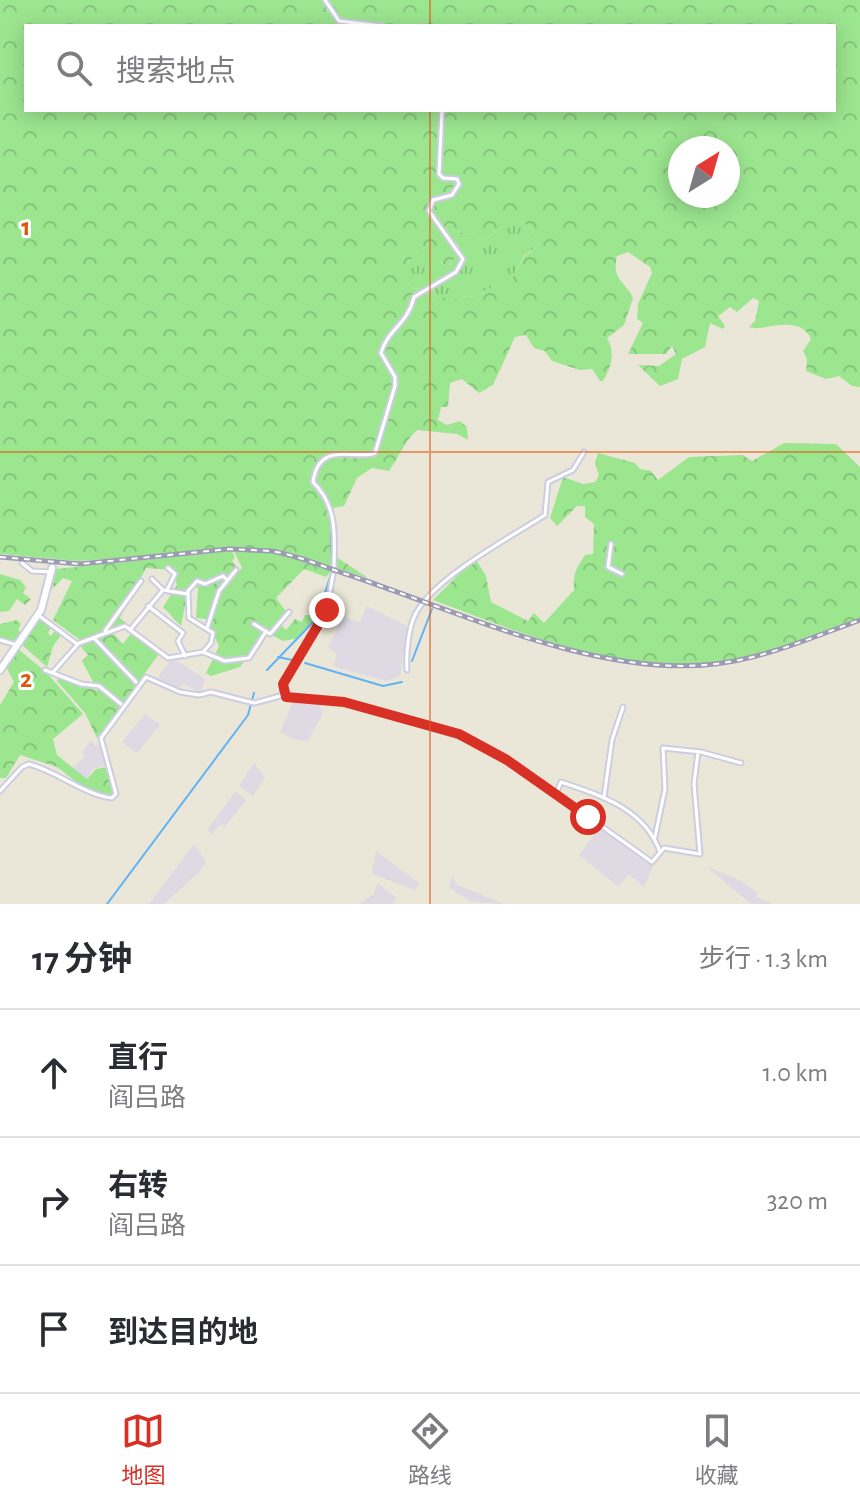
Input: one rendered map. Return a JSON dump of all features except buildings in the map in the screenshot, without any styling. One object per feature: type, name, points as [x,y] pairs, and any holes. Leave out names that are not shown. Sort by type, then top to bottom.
[{"type":"main road","points":[[0,670],[38,615],[52,570]]},
{"type":"street","points":[[325,0],[339,21],[364,24]]},
{"type":"street","points":[[334,566],[335,522],[330,503],[313,482],[314,474],[329,457],[339,453],[362,456],[375,453],[395,386],[395,377],[381,353],[384,343],[410,314],[414,297],[456,272],[463,259],[429,211],[433,200],[452,195],[459,184],[457,179],[443,178],[439,174],[442,112]]},
{"type":"street","points":[[407,670],[415,614],[439,589],[481,555],[545,515],[548,482],[573,470],[584,452]]},
{"type":"street","points":[[611,544],[608,567],[622,574]]},
{"type":"street","points":[[22,563],[32,571],[52,570]]},
{"type":"street","points":[[130,630],[175,574],[168,568]]},
{"type":"street","points":[[207,628],[210,612],[236,570]]},
{"type":"street","points":[[284,695],[283,684],[326,613],[333,575]]},
{"type":"street","points":[[203,652],[211,643],[213,633],[189,618],[189,594],[197,581],[205,584],[223,576],[227,580]]},
{"type":"street","points":[[152,579],[165,590],[189,594]]},
{"type":"street","points":[[102,634],[141,581]]},
{"type":"street","points":[[148,606],[183,633],[178,641],[185,656]]},
{"type":"street","points":[[254,624],[270,634],[289,612]]},
{"type":"street","points":[[38,615],[78,644]]},
{"type":"street","points":[[54,671],[78,644],[125,626],[168,658],[203,652],[225,661],[249,658],[265,633]]},
{"type":"street","points":[[94,638],[136,682]]},
{"type":"street","points":[[0,640],[17,645]]},
{"type":"street","points":[[45,670],[81,684],[99,686],[121,704]]},
{"type":"street","points":[[53,679],[59,674]]},
{"type":"street","points":[[0,791],[22,767],[29,764],[71,781],[88,793],[112,798],[116,794],[115,785],[101,738],[146,677],[180,692],[199,695],[211,692],[254,703],[284,695],[293,699],[344,702],[459,734],[507,760],[652,862],[658,854],[672,848],[700,854],[694,784],[698,752]]},
{"type":"street","points":[[604,797],[612,740],[623,707]]},
{"type":"street","points":[[658,854],[655,837],[665,789],[663,748],[698,752],[741,763]]},
{"type":"street","points":[[556,794],[561,782],[604,797],[639,820],[655,837]]},
{"type":"shaded area","points":[[367,606],[407,626],[400,676],[386,681],[333,666],[337,654],[328,648],[343,616],[359,623]]},
{"type":"shaded area","points":[[170,661],[178,661],[205,679],[200,693],[184,684],[177,690],[158,677]]},
{"type":"shaded area","points":[[294,700],[319,704],[323,713],[308,741],[296,740],[280,732]]},
{"type":"shaded area","points":[[145,714],[160,725],[137,753],[122,742]]},
{"type":"shaded area","points":[[91,740],[95,746],[99,744],[109,765],[92,769],[87,779],[72,768],[85,756],[82,753]]},
{"type":"shaded area","points":[[254,763],[265,777],[253,796],[239,786]]},
{"type":"shaded area","points":[[236,791],[246,800],[225,827],[221,824],[212,834],[207,830]]},
{"type":"shaded area","points":[[600,827],[653,866],[644,887],[629,875],[618,886],[579,855]]},
{"type":"shaded area","points":[[194,844],[206,862],[198,873],[164,904],[149,904]]},
{"type":"shaded area","points":[[376,851],[420,884],[415,890],[372,874]]},
{"type":"shaded area","points":[[707,867],[739,880],[758,893],[757,897],[772,904],[751,904]]},
{"type":"shaded area","points":[[453,875],[455,884],[504,904],[471,902],[449,887]]},
{"type":"shaded area","points":[[377,883],[397,898],[392,904],[359,904],[374,894]]},
{"type":"green space","points":[[0,0],[860,0],[860,387],[852,386],[839,376],[826,379],[806,371],[807,359],[803,351],[811,339],[798,327],[749,327],[755,321],[759,301],[753,298],[737,312],[730,307],[718,316],[725,326],[723,329],[710,323],[705,347],[682,359],[678,379],[660,386],[638,365],[659,366],[676,354],[672,346],[666,354],[628,354],[643,323],[637,319],[638,304],[652,273],[650,267],[628,252],[617,256],[616,270],[633,298],[624,325],[607,338],[611,359],[603,381],[592,369],[580,370],[552,361],[545,351],[534,348],[526,335],[515,337],[493,385],[479,393],[462,379],[450,383],[448,407],[441,407],[438,420],[447,425],[460,421],[467,427],[468,440],[457,434],[417,430],[389,471],[372,468],[357,478],[344,506],[333,508],[338,558],[368,578],[289,553],[254,548],[78,561],[0,554]],"holes":[[[521,221],[532,229],[539,245],[524,257],[508,285],[502,282],[476,296],[451,299],[436,296],[431,287],[414,289],[407,282],[407,265],[418,250],[428,251],[447,267],[454,259],[464,257],[450,237],[450,229],[485,239],[509,223]]]},
{"type":"green space","points":[[521,221],[532,229],[539,245],[524,256],[508,285],[502,282],[476,296],[450,299],[436,296],[431,287],[414,289],[407,282],[407,265],[418,250],[428,250],[444,265],[450,265],[459,246],[450,237],[450,229],[485,239],[509,223]]},
{"type":"green space","points":[[784,443],[836,444],[860,467],[860,618],[749,657],[694,664],[655,663],[617,658],[542,640],[433,600],[475,558],[486,576],[491,602],[528,621],[534,613],[544,623],[574,590],[576,571],[585,555],[593,554],[594,524],[585,517],[585,506],[577,506],[557,526],[550,518],[563,477],[583,484],[595,482],[599,475],[595,464],[598,453],[635,463],[640,469],[651,471],[658,480],[689,457],[743,455],[752,461]]},
{"type":"green space","points":[[232,551],[235,558],[232,560],[239,571],[242,568],[234,551],[279,553],[331,571],[326,577],[304,569],[276,598],[286,611],[278,622],[286,630],[295,619],[302,622],[305,615],[312,615],[314,620],[299,638],[283,641],[266,632],[240,667],[211,676],[206,673],[219,646],[206,619],[196,618],[198,588],[189,586],[181,626],[163,607],[177,585],[171,570],[146,568],[120,618],[127,624],[80,640],[53,620],[72,581],[63,578],[52,589],[56,569]]},
{"type":"green space","points":[[0,574],[20,580],[26,587],[23,593],[31,599],[25,605],[17,599],[9,611],[0,612]]},
{"type":"green space","points":[[39,619],[52,626],[48,633],[51,636],[56,629],[62,634],[53,646],[47,667],[22,645]]},
{"type":"green space","points":[[17,620],[21,624],[18,630],[24,635],[18,643],[0,638],[0,624]]},
{"type":"green space","points":[[132,632],[159,654],[97,738],[85,713],[57,681],[58,677],[98,691],[82,661],[88,655],[80,646],[113,633],[123,644]]},
{"type":"green space","points":[[18,649],[46,672],[83,714],[53,739],[57,755],[87,779],[96,769],[108,767],[115,800],[92,794],[57,767],[20,755],[6,778],[0,778],[0,705],[14,682],[6,667]]},
{"type":"waterway","points":[[331,533],[332,565]]},
{"type":"waterway","points":[[267,670],[317,618],[331,574]]},
{"type":"waterway","points":[[412,661],[432,609]]},
{"type":"waterway","points":[[278,657],[292,660]]},
{"type":"waterway","points":[[305,663],[383,686],[402,682]]},
{"type":"waterway","points":[[107,904],[248,715],[254,693]]},
{"type":"tunnel","points":[[52,568],[55,559]]},
{"type":"railway","points":[[0,557],[80,564],[229,549],[271,551],[309,561],[528,638],[623,661],[670,666],[715,664],[753,657],[860,620]]},
{"type":"route","points":[[327,610],[283,684],[282,691],[286,697],[344,702],[459,734],[507,760],[588,817]]}]
